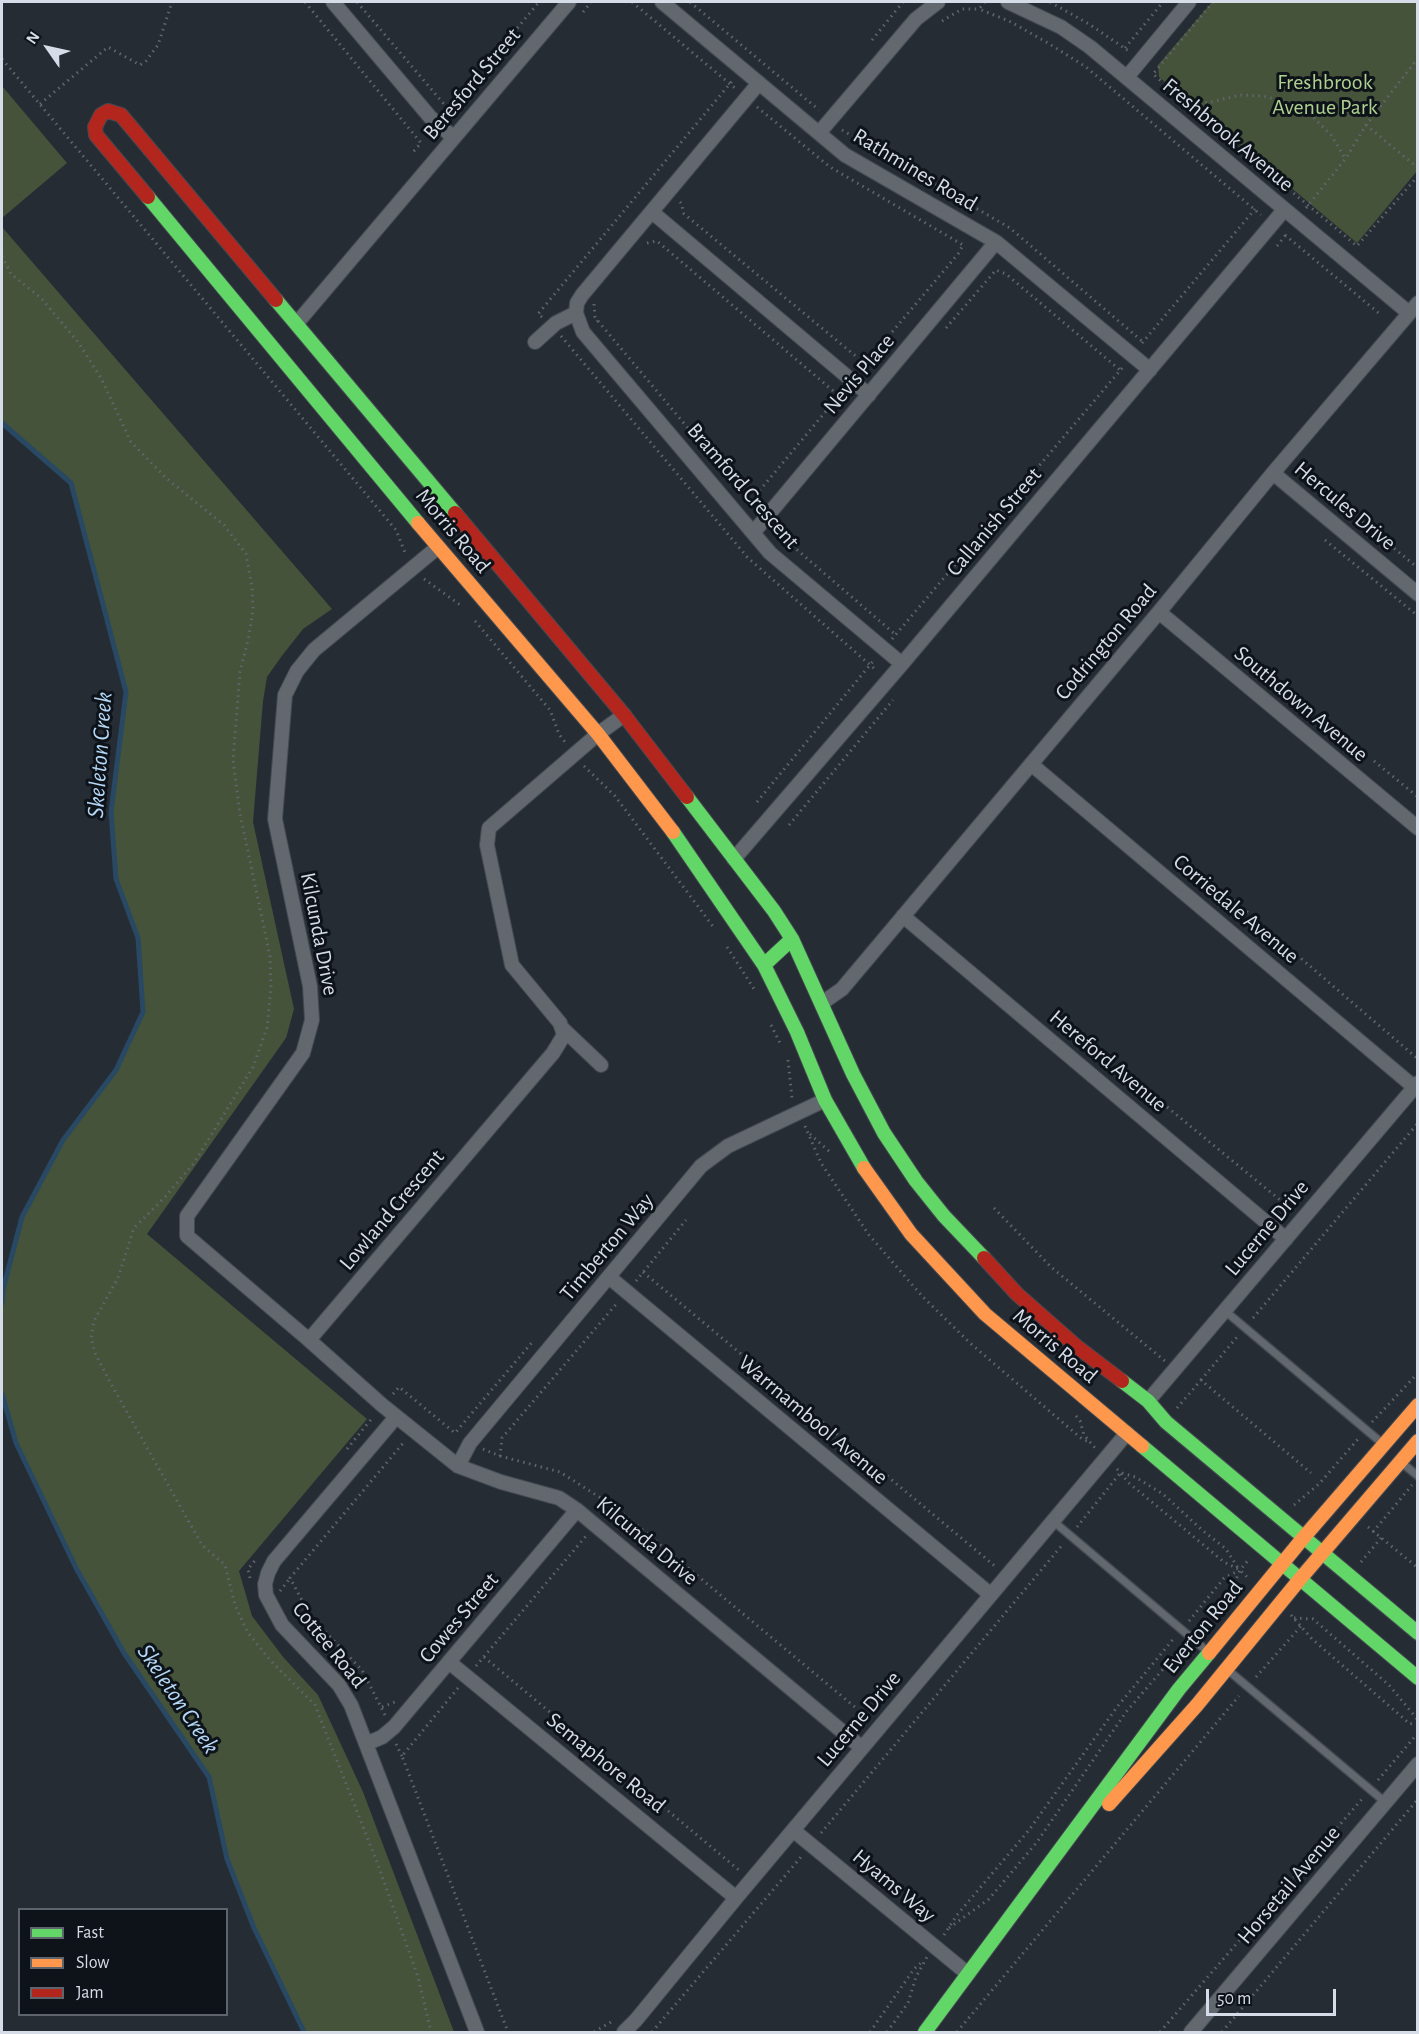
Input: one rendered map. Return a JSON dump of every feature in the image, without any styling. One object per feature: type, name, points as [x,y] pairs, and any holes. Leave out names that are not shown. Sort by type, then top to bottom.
[{"type":"street","points":[[333,2],[430,117],[454,138]]},
{"type":"street","name":"Beresford Street","points":[[297,323],[569,2]]},
{"type":"street","name":"Rathmines Road","points":[[662,2],[819,134],[861,165],[996,242],[1150,370]]},
{"type":"street","points":[[819,134],[916,19],[926,2]]},
{"type":"street","points":[[916,19],[938,2]]},
{"type":"street","name":"Freshbrook Avenue","points":[[1009,2],[1061,27],[1127,77],[1297,221],[1413,308]]},
{"type":"street","points":[[1127,77],[1189,2]]},
{"type":"street","points":[[535,342],[553,326],[576,313],[577,303],[582,294],[759,83]]},
{"type":"street","name":"Morris Road","points":[[1418,1633],[1166,1422],[1148,1401],[1076,1346],[1017,1294],[944,1216],[916,1181],[884,1133],[852,1074],[792,939],[774,911],[624,715],[121,115],[114,111],[101,115],[95,127],[96,135],[438,547],[598,734],[671,829],[764,965],[797,1032],[825,1100],[847,1141],[875,1185],[911,1234],[985,1314],[1418,1678]]},
{"type":"street","name":"Callanish Street","points":[[734,859],[889,680],[1284,210]]},
{"type":"street","points":[[652,212],[869,395]]},
{"type":"street","name":"Nevis Place","points":[[753,533],[996,242]]},
{"type":"street","name":"Codrington Road","points":[[822,1003],[842,989],[1413,308]]},
{"type":"street","name":"Bramford Crescent","points":[[576,313],[583,332],[779,561],[902,664]]},
{"type":"street","name":"Hercules Drive","points":[[1273,473],[1418,594]]},
{"type":"street","name":"Kilcunda Drive","points":[[309,1340],[187,1236],[186,1216],[303,1053],[312,1020],[310,986],[275,819],[285,694],[297,671],[314,650],[438,547]]},
{"type":"street","name":"Southdown Avenue","points":[[1159,612],[1418,828]]},
{"type":"street","points":[[601,1065],[562,1028],[512,965],[487,845],[489,828],[598,734],[624,715]]},
{"type":"street","name":"Corriedale Avenue","points":[[1031,764],[1416,1085]]},
{"type":"street","name":"Hereford Avenue","points":[[903,916],[1286,1239]]},
{"type":"street","points":[[764,965],[792,939]]},
{"type":"street","name":"Lowland Crescent","points":[[309,1340],[553,1053],[564,1035],[562,1028]]},
{"type":"street","name":"Lucerne Drive","points":[[1148,1401],[1416,1085]]},
{"type":"street","name":"Timberton Way","points":[[458,1466],[470,1443],[701,1166],[728,1146],[825,1100]]},
{"type":"street","name":"Warrnambool Avenue","points":[[609,1277],[991,1595]]},
{"type":"street","points":[[309,1340],[382,1405]]},
{"type":"street","name":"Kilcunda Drive","points":[[382,1405],[458,1466],[501,1482],[559,1498],[577,1510],[862,1748]]},
{"type":"street","name":"Everton Road","points":[[925,2032],[1179,1689],[1282,1563],[1418,1405]]},
{"type":"street","name":"Cottee Road","points":[[396,1417],[274,1561],[265,1584],[266,1595],[282,1625],[339,1685],[351,1705],[477,2032]]},
{"type":"street","name":"Lucerne Drive","points":[[624,2032],[1127,1433]]},
{"type":"street","name":"Everton Road","points":[[1035,1886],[1197,1705],[1322,1552],[1418,1441]]},
{"type":"street","name":"Cowes Street","points":[[366,1744],[390,1731],[577,1510]]},
{"type":"street","name":"Semaphore Road","points":[[449,1662],[736,1898]]},
{"type":"street","name":"Horsetail Avenue","points":[[1191,2032],[1418,1764]]},
{"type":"street","name":"Hyams Way","points":[[793,1830],[968,1974]]},
{"type":"lane","points":[[1224,1310],[1383,1444]]},
{"type":"lane","points":[[1400,1462],[1418,1477]]},
{"type":"lane","points":[[1053,1521],[1209,1652]]},
{"type":"lane","points":[[1227,1669],[1385,1802]]},
{"type":"path","points":[[40,104],[108,47],[140,65],[146,61],[158,45],[172,2]]},
{"type":"path","points":[[305,2],[421,142]]},
{"type":"path","points":[[357,2],[449,110]]},
{"type":"path","points":[[413,152],[539,2]]},
{"type":"path","points":[[690,2],[840,129],[1010,228],[1143,342]]},
{"type":"path","points":[[872,40],[903,2]]},
{"type":"path","points":[[979,9],[985,2]]},
{"type":"path","points":[[1050,2],[1125,48],[1183,100],[1358,246],[1418,176]]},
{"type":"path","points":[[1125,48],[1163,2]]},
{"type":"path","points":[[1153,74],[1213,2]]},
{"type":"path","points":[[936,24],[962,9],[979,9],[1008,21],[1086,67],[1381,315]]},
{"type":"path","points":[[754,55],[538,314],[553,326],[748,558],[889,680]]},
{"type":"path","points":[[2,58],[396,530],[408,561]]},
{"type":"path","points":[[1297,221],[1346,158],[1366,124],[1418,58]]},
{"type":"path","points":[[1183,100],[1207,103],[1240,94],[1283,101],[1314,118],[1330,135],[1346,158]]},
{"type":"path","points":[[1366,124],[1418,168]]},
{"type":"path","points":[[650,179],[682,204],[684,213],[883,379]]},
{"type":"path","points":[[757,802],[883,649],[1255,209]]},
{"type":"path","points":[[644,243],[657,241],[839,395]]},
{"type":"path","points":[[2,256],[10,274],[41,298],[78,342],[101,378],[131,442],[166,478],[224,525],[246,554],[253,609],[240,672],[233,760],[240,814],[270,956],[271,988],[267,1028],[253,1067],[194,1163],[134,1228],[118,1278],[94,1321],[91,1338],[95,1353],[110,1382],[202,1545],[225,1565],[235,1605],[248,1633],[271,1661],[315,1705],[385,1883],[418,1977],[430,2032]]},
{"type":"path","points":[[941,334],[996,270],[1006,274],[1120,370]]},
{"type":"path","points":[[594,304],[595,317],[598,321],[750,502]]},
{"type":"path","points":[[569,345],[598,321]]},
{"type":"path","points":[[1348,510],[1418,568]]},
{"type":"path","points":[[1325,540],[1418,616]]},
{"type":"path","points":[[424,580],[461,604],[549,710],[559,734]]},
{"type":"path","points":[[1374,761],[1418,797]]},
{"type":"path","points":[[590,775],[615,796],[721,936]]},
{"type":"path","points":[[1233,900],[1418,1059]]},
{"type":"path","points":[[726,945],[754,989]]},
{"type":"path","points":[[768,1019],[783,1049]]},
{"type":"path","points":[[1093,1046],[1283,1205],[1292,1210]]},
{"type":"path","points":[[788,1059],[790,1096]]},
{"type":"path","points":[[1166,1422],[1418,1123]]},
{"type":"path","points":[[808,1133],[820,1163],[868,1235],[921,1296],[970,1343],[1089,1442]]},
{"type":"path","points":[[994,1208],[1052,1267],[1166,1362]]},
{"type":"path","points":[[500,1456],[502,1438],[686,1220]]},
{"type":"path","points":[[643,1272],[996,1567]]},
{"type":"path","points":[[455,1433],[540,1333]]},
{"type":"path","points":[[1201,1380],[1311,1473]]},
{"type":"path","points":[[382,1405],[399,1387],[470,1443],[500,1456],[560,1472],[615,1507],[868,1719]]},
{"type":"path","points":[[412,1449],[404,1442],[290,1578],[311,1617],[362,1670],[381,1707],[508,2032]]},
{"type":"path","points":[[652,2032],[1071,1535],[1121,1472]]},
{"type":"path","points":[[1121,1472],[1135,1477],[1163,1494],[1226,1549],[1240,1570]]},
{"type":"path","points":[[1121,1472],[1129,1482],[1224,1562],[1240,1570]]},
{"type":"path","points":[[1373,1532],[1418,1477]]},
{"type":"path","points":[[402,1756],[467,1676],[596,1526]]},
{"type":"path","points":[[1240,1570],[1232,1588],[1126,1712],[1031,1850],[989,1899],[949,1928],[957,1915],[1029,1830],[1117,1707],[1224,1578],[1240,1570]]},
{"type":"path","points":[[1294,1618],[1313,1619],[1389,1685],[1418,1721],[1410,1724],[1312,1639],[1301,1626],[1294,1618]]},
{"type":"path","points":[[957,2032],[1301,1626]]},
{"type":"path","points":[[484,1657],[740,1871]]},
{"type":"path","points":[[381,1707],[397,1701]]},
{"type":"path","points":[[1160,2032],[1418,1733]]},
{"type":"path","points":[[1221,2032],[1418,1799]]},
{"type":"path","points":[[870,2032],[914,1969],[925,1960],[916,1977],[908,2003],[887,2032]]},
{"type":"green space","name":"Freshbrook Avenue Park","points":[[1212,2],[1417,2],[1417,171],[1357,243],[1159,77],[1158,65]]},
{"type":"green space","points":[[2,86],[67,163],[2,218]]},
{"type":"green space","points":[[2,227],[332,609],[303,629],[281,657],[267,677],[263,701],[253,822],[294,1009],[286,1038],[147,1234],[367,1419],[239,1571],[252,1616],[284,1658],[318,1695],[363,1792],[454,2032],[304,2032],[254,1928],[227,1859],[209,1777],[124,1653],[76,1568],[16,1443],[2,1394],[3,1289],[22,1217],[63,1140],[116,1070],[143,1012],[138,938],[116,879],[111,812],[126,692],[71,483],[2,423]]},
{"type":"waterway","name":"Skeleton Creek","points":[[2,423],[71,483],[126,692],[111,812],[116,879],[138,938],[143,1012],[116,1070],[63,1140],[22,1217],[3,1289],[2,1303]]},
{"type":"waterway","name":"Skeleton Creek","points":[[2,1394],[16,1443],[76,1568],[124,1653],[209,1777],[227,1859],[254,1928],[304,2032]]},
{"type":"traffic: fast","points":[[148,197],[418,523]]},
{"type":"traffic: fast","points":[[276,300],[455,513]]},
{"type":"traffic: fast","points":[[687,797],[774,911],[792,939],[853,1074],[884,1133],[916,1181],[944,1216],[984,1258]]},
{"type":"traffic: fast","points":[[673,832],[764,965],[797,1032],[825,1100],[864,1168]]},
{"type":"traffic: fast","points":[[764,965],[792,939]]},
{"type":"traffic: fast","points":[[1122,1381],[1148,1401],[1166,1422],[1418,1633]]},
{"type":"traffic: fast","points":[[1142,1446],[1418,1678]]},
{"type":"traffic: fast","points":[[925,2032],[1179,1689],[1209,1653]]},
{"type":"traffic: slow","points":[[418,523],[598,734],[673,832]]},
{"type":"traffic: slow","points":[[864,1168],[911,1234],[985,1314],[1142,1446]]},
{"type":"traffic: slow","points":[[1209,1653],[1304,1537],[1418,1405]]},
{"type":"traffic: slow","points":[[1109,1804],[1197,1705],[1300,1579],[1418,1441]]},
{"type":"traffic: jam","points":[[148,197],[96,135],[95,127],[101,115],[108,111],[121,115],[276,300]]},
{"type":"traffic: jam","points":[[455,513],[624,715],[687,797]]},
{"type":"traffic: jam","points":[[984,1258],[1017,1294],[1076,1346],[1122,1381]]}]
